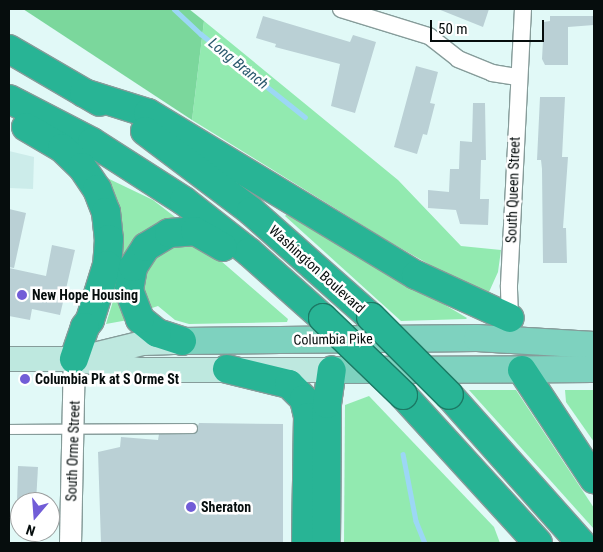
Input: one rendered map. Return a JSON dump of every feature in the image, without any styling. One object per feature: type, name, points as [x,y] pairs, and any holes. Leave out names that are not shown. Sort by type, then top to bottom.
[{"type":"highway","name":"Washington Boulevard","points":[[9,41],[18,54],[163,143],[208,177],[371,317],[449,394],[581,543]]},
{"type":"highway","points":[[84,93],[148,114],[408,271],[512,329]]},
{"type":"highway","points":[[9,101],[92,142],[184,201],[249,252],[323,318],[403,395],[538,543]]},
{"type":"highway","points":[[9,119],[40,133],[72,157],[90,178],[106,212],[109,239],[105,272],[74,359]]},
{"type":"highway","points":[[182,342],[145,325],[132,305],[129,290],[133,267],[146,247],[160,237],[178,231],[195,231],[209,237],[323,318]]},
{"type":"highway","points":[[227,369],[289,384],[304,399],[308,417],[306,543]]},
{"type":"highway","points":[[326,543],[327,404],[332,370]]},
{"type":"highway","points":[[522,370],[594,479]]},
{"type":"highway","points":[[403,395],[445,456],[503,521],[516,543]]},
{"type":"main road","points":[[512,329],[594,340]]},
{"type":"main road","name":"Columbia Pike","points":[[74,359],[143,343],[512,329],[594,345]]},
{"type":"main road","name":"South Queen Street","points":[[512,329],[522,370]]},
{"type":"main road","name":"Columbia Pike","points":[[9,359],[74,359],[139,370],[594,369]]},
{"type":"street","points":[[341,9],[429,36],[458,59],[492,73],[518,77]]},
{"type":"street","name":"South Queen Street","points":[[512,329],[518,77],[524,9]]},
{"type":"street","name":"South Orme Street","points":[[70,543],[74,359]]},
{"type":"lane","points":[[9,429],[192,428]]},
{"type":"shaded area","points":[[9,151],[34,157],[33,189],[9,188]]},
{"type":"green space","points":[[23,9],[189,9],[204,21],[192,120]]},
{"type":"green space","points":[[204,21],[398,180],[461,246],[501,250],[498,272],[489,292],[467,286],[388,241],[192,120]]},
{"type":"green space","points":[[105,177],[153,200],[184,224],[123,262],[122,226],[117,203]]},
{"type":"green space","points":[[289,212],[467,318],[401,321],[285,216]]},
{"type":"green space","points":[[187,242],[206,248],[288,319],[287,322],[189,324],[175,320],[158,306],[149,309],[143,286],[148,264],[163,248]]},
{"type":"green space","points":[[120,278],[128,320],[106,324]]},
{"type":"green space","points":[[469,390],[516,390],[594,508],[594,529]]},
{"type":"green space","points":[[565,390],[594,390],[594,442],[566,402]]},
{"type":"green space","points":[[369,396],[494,527],[500,543],[344,543],[345,405]]},
{"type":"building","points":[[438,9],[489,9],[483,27]]},
{"type":"building","points":[[263,16],[350,42],[353,35],[376,42],[355,113],[331,106],[340,64],[275,47],[276,44],[256,38]]},
{"type":"building","points":[[550,16],[594,16],[594,25],[568,27],[568,65],[545,65],[542,59],[544,22],[550,21]]},
{"type":"building","points":[[416,66],[438,72],[430,103],[435,104],[427,135],[423,134],[417,154],[394,147]]},
{"type":"building","points":[[540,97],[565,97],[562,157],[568,157],[563,228],[566,228],[567,263],[543,263],[542,169],[541,160],[537,160]]},
{"type":"building","points":[[473,103],[485,103],[486,160],[481,160],[480,199],[489,199],[488,225],[460,224],[456,210],[428,208],[428,190],[449,192],[450,169],[459,169],[460,141],[472,142]]},
{"type":"building","points":[[9,209],[26,213],[14,268],[9,267]]},
{"type":"building","points":[[52,245],[75,250],[60,315],[32,309],[30,320],[9,316],[9,268],[46,276]]},
{"type":"building","name":"Sheraton","points":[[199,423],[283,424],[283,543],[101,543],[98,452],[120,447],[121,437],[158,440],[159,434],[195,434]]},
{"type":"building","points":[[18,466],[38,467],[37,492],[17,492]]},
{"type":"waterway","name":"Long Branch","points":[[174,9],[201,34],[305,117]]},
{"type":"waterway","name":"Long Branch","points":[[403,454],[416,521],[425,543]]},
{"type":"place","name":"New Hope Housing","points":[[22,295]]},
{"type":"place","name":"Columbia Pk at S Orme St","points":[[25,379]]},
{"type":"place","name":"Sheraton","points":[[191,507]]}]
